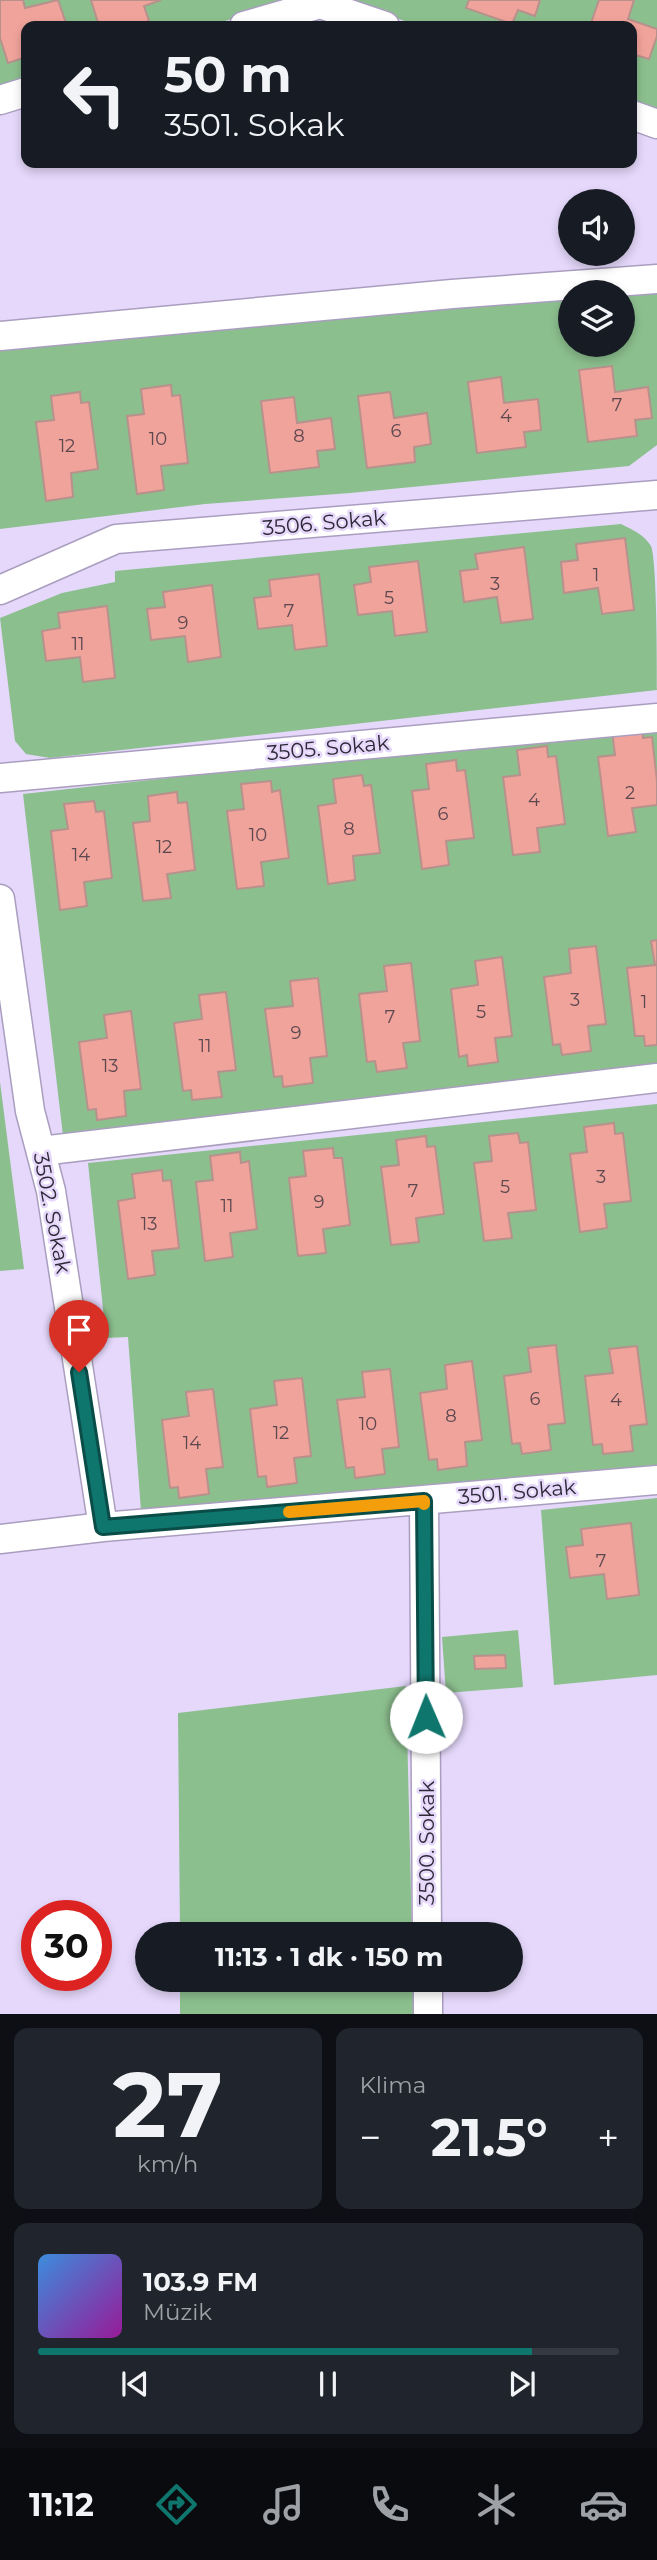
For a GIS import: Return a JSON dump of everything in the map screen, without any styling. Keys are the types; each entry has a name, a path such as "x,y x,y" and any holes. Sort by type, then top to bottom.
{"street":[{"path":"262,21 320,5 370,21"},
{"path":"0,100 21,94"},
{"path":"637,117 657,124"},
{"path":"0,336 452,294 657,279"},
{"name":"3506. Sokak","path":"0,590 116,540 657,495"},
{"name":"3505. Sokak","path":"0,778 657,718"},
{"name":"3502. Sokak","path":"0,899 30,1111 51,1191 103,1527"},
{"path":"41,1151 657,1078"},
{"name":"3501. Sokak","path":"0,1539 103,1527 657,1480"},
{"name":"3500. Sokak","path":"424,1501 427,1922"},
{"path":"428,1992 428,2014"}],"green space":[{"path":"0,0 295,0 225,21 21,21 21,83 0,89"},
{"path":"345,0 657,0 657,110 637,103 637,21 405,21"},
{"path":"657,289 657,445 629,466 205,504 0,529 0,349 558,298 558,357 635,357 635,291"},
{"path":"621,524 641,535 651,546 653,555 657,690 50,758 26,754 15,741 0,618 62,593 115,582 115,571"},
{"path":"657,724 657,1066 63,1136 23,794"},
{"path":"0,1082 24,1269 0,1271"},
{"path":"657,1104 657,1466 141,1511 128,1337 106,1338 88,1163"},
{"path":"657,1498 657,1675 554,1685 541,1510"},
{"path":"518,1630 523,1687 446,1693 442,1637"},
{"path":"406,1686 412,1922 180,1922 178,1713"},
{"path":"180,1992 414,1992 414,2014 180,2014"}],"building":[{"path":"0,0 23,0 25,8 58,0 65,21 21,21 21,59 8,63 0,38"},
{"path":"91,0 161,0 144,6 149,21 97,21"},
{"path":"469,0 540,0 535,16 518,10 513,21 503,21 466,8"},
{"path":"599,0 634,0 628,19 634,21 592,21"},
{"path":"637,22 657,29 649,59 637,55"},
{"path":"612,366 615,392 648,387 652,418 635,420 637,436 588,442 579,370"},
{"path":"501,377 504,403 538,399 541,430 524,432 526,447 477,453 468,382"},
{"path":"171,385 172,396 180,395 188,463 161,466 164,490 137,494 127,416 144,414 141,389"},
{"path":"80,392 81,403 89,402 98,469 71,473 73,497 46,501 36,422 54,420 51,396"},
{"path":"390,392 394,418 427,413 431,444 414,447 415,462 367,468 358,396"},
{"path":"294,397 297,423 331,418 335,449 317,451 319,467 270,473 261,401"},
{"path":"625,538 634,610 602,614 598,588 564,593 561,562 578,560 576,544"},
{"path":"524,547 533,619 501,623 497,597 464,602 460,571 478,569 475,554"},
{"path":"418,561 427,632 395,636 392,611 358,615 354,585 371,582 369,567"},
{"path":"319,574 327,646 295,650 292,625 258,629 254,598 271,596 269,580"},
{"path":"212,585 221,657 188,662 185,636 151,640 147,609 165,607 163,592"},
{"path":"107,606 115,678 83,682 80,657 46,661 42,631 60,628 58,613"},
{"path":"642,727 643,738 652,737 657,805 632,808 636,832 608,836 598,757 615,755 612,731"},
{"path":"547,746 548,757 556,756 565,824 537,828 540,852 513,855 503,777 520,775 517,750"},
{"path":"456,760 457,771 465,770 474,838 446,841 449,865 422,869 412,791 429,789 426,764"},
{"path":"362,775 364,786 371,785 380,853 353,856 355,880 328,884 318,806 336,803 333,779"},
{"path":"271,781 272,792 280,790 289,858 261,862 264,886 237,889 227,811 244,809 241,784"},
{"path":"177,792 178,803 187,802 195,870 167,874 171,898 143,901 133,823 150,821 148,796"},
{"path":"94,801 96,812 104,811 112,878 84,882 87,906 60,910 51,831 68,829 64,804"},
{"path":"657,940 657,1045 645,1046 644,1036 635,1036 627,968 655,965 651,941"},
{"path":"596,946 606,1024 588,1026 591,1051 562,1055 560,1044 553,1045 544,977 571,973 569,949"},
{"path":"502,957 512,1036 495,1038 498,1062 468,1066 467,1055 459,1057 451,989 478,985 475,961"},
{"path":"411,963 420,1041 403,1043 407,1068 377,1072 375,1061 367,1062 359,994 387,991 384,966"},
{"path":"318,978 327,1056 310,1058 313,1083 283,1087 282,1076 274,1077 265,1009 293,1006 290,981"},
{"path":"226,992 236,1070 218,1072 222,1097 192,1100 191,1090 183,1091 174,1023 202,1019 199,995"},
{"path":"131,1011 141,1089 124,1091 126,1116 97,1120 96,1109 88,1110 79,1042 107,1038 104,1015"},
{"path":"614,1123 615,1134 623,1133 631,1201 604,1204 607,1228 580,1232 570,1154 587,1152 584,1127"},
{"path":"518,1133 520,1143 528,1142 536,1210 508,1213 512,1238 484,1241 474,1163 492,1161 489,1136"},
{"path":"426,1136 427,1147 435,1146 444,1214 416,1218 419,1242 391,1245 381,1167 399,1165 396,1140"},
{"path":"333,1148 334,1158 342,1158 350,1225 323,1229 326,1253 298,1256 289,1178 306,1176 303,1151"},
{"path":"240,1152 241,1163 249,1161 257,1229 230,1233 233,1257 205,1261 196,1182 213,1180 210,1156"},
{"path":"162,1170 163,1181 171,1180 179,1248 152,1251 155,1275 128,1279 118,1201 135,1198 132,1174"},
{"path":"556,1345 565,1423 548,1425 551,1450 522,1454 520,1443 512,1444 504,1376 531,1372 528,1348"},
{"path":"637,1346 647,1424 630,1426 633,1451 603,1454 602,1444 593,1445 585,1376 613,1373 609,1349"},
{"path":"472,1361 482,1440 465,1442 467,1466 438,1470 437,1459 429,1460 420,1393 447,1389 445,1365"},
{"path":"390,1369 399,1447 382,1449 385,1474 355,1478 354,1467 346,1468 337,1400 365,1397 362,1372"},
{"path":"302,1378 311,1456 294,1458 297,1483 267,1487 266,1476 258,1477 250,1409 277,1405 274,1381"},
{"path":"213,1389 223,1467 206,1469 209,1494 179,1498 178,1487 170,1488 162,1420 189,1416 186,1392"},
{"path":"631,1523 639,1595 607,1599 604,1574 570,1578 566,1547 583,1545 581,1529"},
{"path":"505,1655 506,1668 475,1669 474,1656"}],"slow traffic":[{"path":"289,1512 424,1501 424,1504"}],"route":[{"path":"79,1372 103,1527 424,1501 426,1717"}]}
